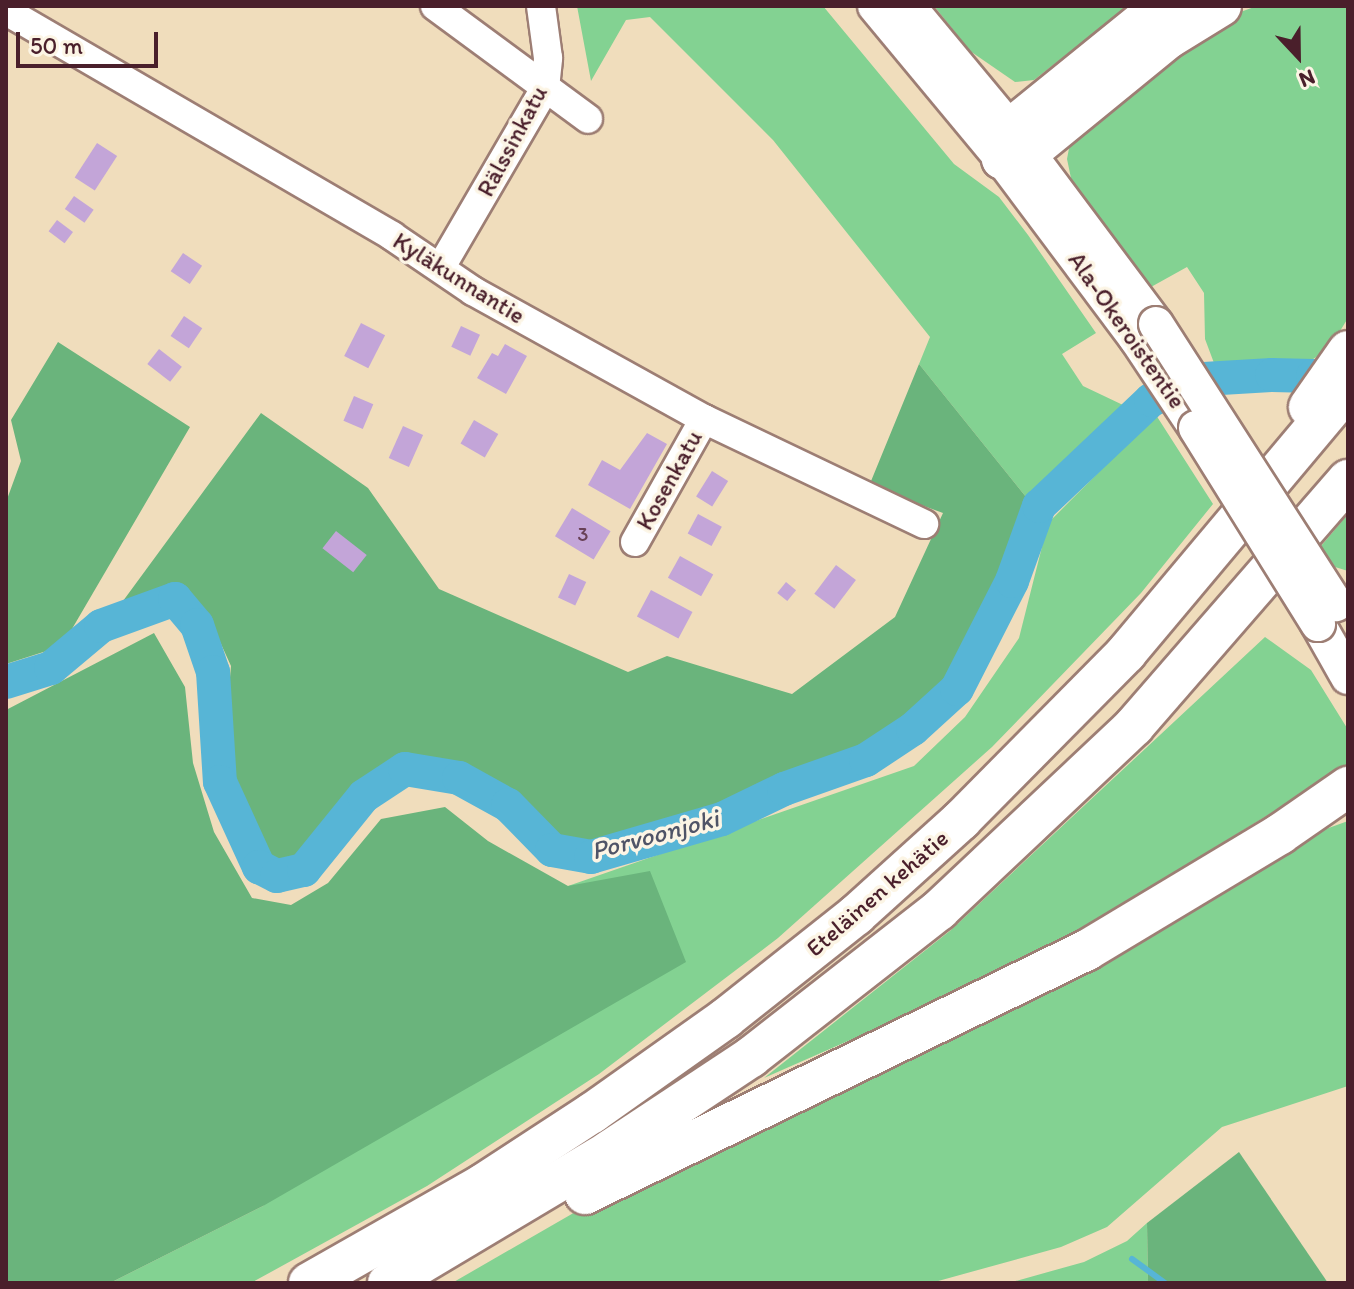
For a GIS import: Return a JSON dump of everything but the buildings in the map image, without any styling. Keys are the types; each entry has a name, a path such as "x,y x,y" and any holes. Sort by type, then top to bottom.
{"highway":[{"path":"1014,147 1162,6"},
{"path":"1014,147 1169,38 1221,6"},
{"path":"1293,445 1348,351"},
{"name":"Eteläinen kehätie","path":"309,1283 483,1184 665,1062 856,915 961,820 1126,653 1293,445 1348,388"},
{"name":"Eteläinen kehätie","path":"388,1283 609,1151 751,1057 939,910 1134,726 1254,594 1348,480"},
{"path":"410,1283 729,1120 1087,950 1280,834 1348,787"},
{"path":"1280,834 1348,810"}],"main road":[{"name":"Ala-Okeroistentie","path":"875,6 1014,147"},
{"name":"Ala-Okeroistentie","path":"908,6 1146,331 1334,618 1348,677"}],"street":[{"path":"435,6 588,119"},
{"name":"Rälssinkatu","path":"441,267 545,88 548,58 541,6"},
{"name":"Kyläkunnantie","path":"6,11 441,267 473,291 704,419 924,524"},
{"name":"Kosenkatu","path":"635,542 704,419"}],"green space":[{"path":"577,6 823,6 954,164 999,197 1028,235 1096,333 1062,354 1083,386 1123,405 1030,502 919,364 930,337 773,140 650,17 626,20 591,81"},
{"path":"934,6 1129,6 1034,80 1015,82 970,51"},
{"path":"1257,6 1348,7 1348,318 1329,349 1310,361 1214,363 1205,339 1204,293 1187,267 1151,287 1072,183 1067,159 1070,143 1210,23"},
{"path":"58,342 190,427 62,646 6,664 6,502 21,461 11,420"},
{"path":"919,364 1030,502 999,580 941,690 858,749 780,779 719,810 591,844 556,835 515,797 465,770 408,758 354,789 296,862 281,861 271,855 232,773 225,734 231,666 206,611 187,588 168,590 112,616 261,413 368,488 439,589 628,672 667,656 792,694 895,617 943,513 869,486"},
{"path":"1156,415 1213,504 1141,593 992,747 778,938 599,1074 427,1186 251,1283 110,1283 263,1206 568,886 914,766 965,717 1019,638 1048,523"},
{"path":"1348,514 1348,571 1335,567 1321,546"},
{"path":"154,633 185,687 193,763 214,832 252,898 291,905 328,883 381,819 445,807 488,841 568,886 650,871 686,962 263,1206 110,1283 6,1283 6,710"},
{"path":"1265,637 1311,670 1347,728 1348,766 1077,932 932,1004 764,1078 951,930"},
{"path":"1348,821 1348,1086 1222,1127 1107,1227 1061,1247 931,1283 452,1283 577,1211 1149,936 1323,830"},
{"path":"1239,1152 1328,1283 1148,1283 1147,1223"},
{"path":"1147,1223 1148,1283 1012,1282 1084,1262 1127,1241"}],"waterway":[{"name":"Porvoonjoki","path":"6,682 51,668 101,626 175,599 197,625 213,672 220,782 259,867 277,876 304,870 364,796 405,769 459,778 508,805 552,850 591,857 722,819 784,789 866,760 913,729 957,689 1012,581 1039,506 1151,400 1204,379 1272,375 1313,376 1347,394"},
{"path":"1132,1259 1165,1283"}]}
